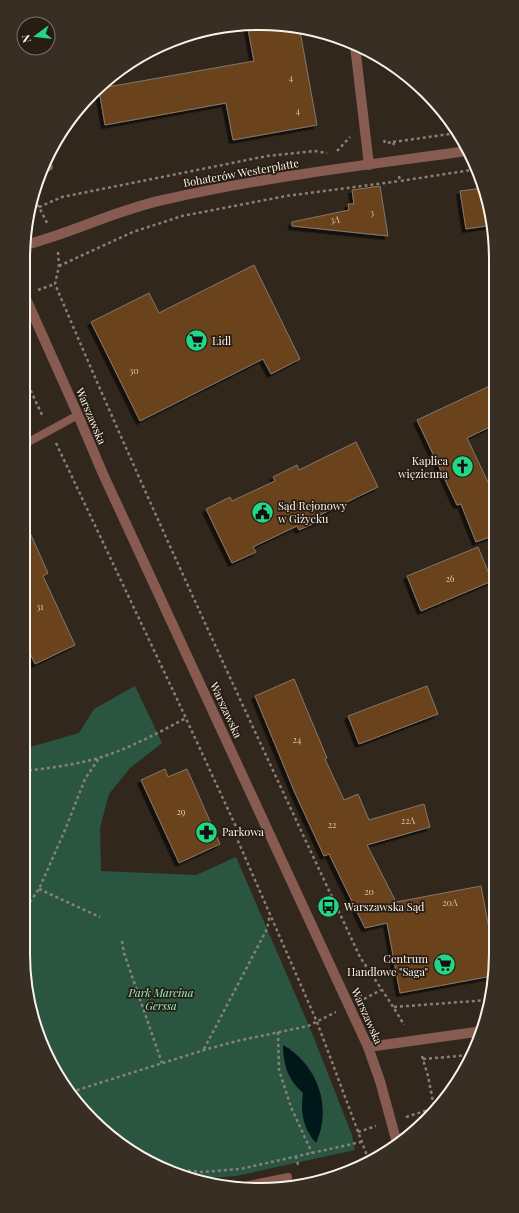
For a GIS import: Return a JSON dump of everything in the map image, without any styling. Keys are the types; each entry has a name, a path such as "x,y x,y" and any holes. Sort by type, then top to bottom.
{"street":[{"path":"356,51 369,165"},
{"name":"Bohaterów Westerplatte","path":"30,244 52,238 116,214 162,200 232,186 462,152"},
{"name":"Warszawska","path":"30,308 103,474 368,1047 380,1081 396,1138"},
{"path":"368,1047 475,1032"}],"lane":[{"path":"30,441 78,415"},
{"path":"259,1183 288,1177"}],"path":[{"path":"39,207 62,197 267,156 315,151 327,153 338,151 351,136 365,131"},
{"path":"393,142 451,134"},
{"path":"59,266 133,232 182,216 286,196 400,181"},
{"path":"37,204 59,255 59,266 55,284 132,460 360,957 394,1007 423,1059 428,1076 433,1104"},
{"path":"30,389 238,831 238,841 317,1022 367,1156"},
{"path":"30,770 79,763 99,758 144,740 186,718"},
{"path":"30,902 39,889 65,830 85,779 99,758"},
{"path":"39,889 100,917"},
{"path":"204,1050 267,930 270,913"},
{"path":"122,941 124,953 162,1063"},
{"path":"76,1091 204,1050 308,1026 381,990"},
{"path":"394,1007 484,1000"},
{"path":"278,1032 277,1053 280,1076 291,1108 312,1153"},
{"path":"423,1059 465,1055"},
{"path":"391,1121 425,1112"},
{"path":"184,1170 202,1172 240,1169 362,1142"}],"green space":[{"name":"Park Marcina Gerssa","path":"135,686 162,743 130,768 109,794 100,828 101,871 196,875 236,857 312,1033 352,1135 355,1150 236,1176 211,1178 200,1175 172,1166 145,1152 120,1136 87,1105 77,1093 61,1068 47,1041 42,1027 34,998 30,969 30,747 79,733 94,709"}],"water":[{"path":"283,1045 295,1053 305,1063 319,1088 323,1115 321,1129 316,1143 305,1126 302,1113 303,1093 287,1072"}],"building":[{"path":"248,30 275,30 300,34 317,125 233,140 226,103 105,125 100,94 108,87 254,61"},
{"path":"380,186 388,236 292,226 292,222 349,210 348,204 354,204 352,190"},
{"path":"478,189 486,226 466,229 460,191"},
{"name":"Lidl","path":"254,265 300,359 271,374 263,359 140,421 91,322 149,293 159,313"},
{"path":"489,386 489,427 467,438 489,484 489,537 476,542 461,504 457,505 417,420"},
{"name":"Sąd Rejonowy w Giżycku","path":"356,442 378,487 320,515 322,520 299,530 297,526 253,547 256,552 232,563 206,509 230,497 232,501 275,481 273,477 297,465 299,470"},
{"path":"30,533 48,573 43,576 75,645 35,664 30,653"},
{"path":"478,547 489,574 489,582 421,611 407,576"},
{"path":"294,679 327,758 325,759 344,800 358,794 369,820 424,804 430,827 367,845 396,902 481,886 489,929 488,977 400,993 387,923 365,928 329,854 324,856 295,793 255,696"},
{"path":"427,686 438,714 359,744 348,716"},
{"path":"165,769 168,777 187,769 220,844 179,863 141,780"}],"place":[{"name":"Lidl","path":"196,341"},
{"name":"Kaplica więzienna","path":"463,467"},
{"name":"Sąd Rejonowy w Giżycku","path":"263,512"},
{"name":"Parkowa","path":"206,832"},
{"name":"Warszawska Sąd","path":"328,907"},
{"name":"Centrum Handlowe \"Saga\"","path":"444,965"}]}
